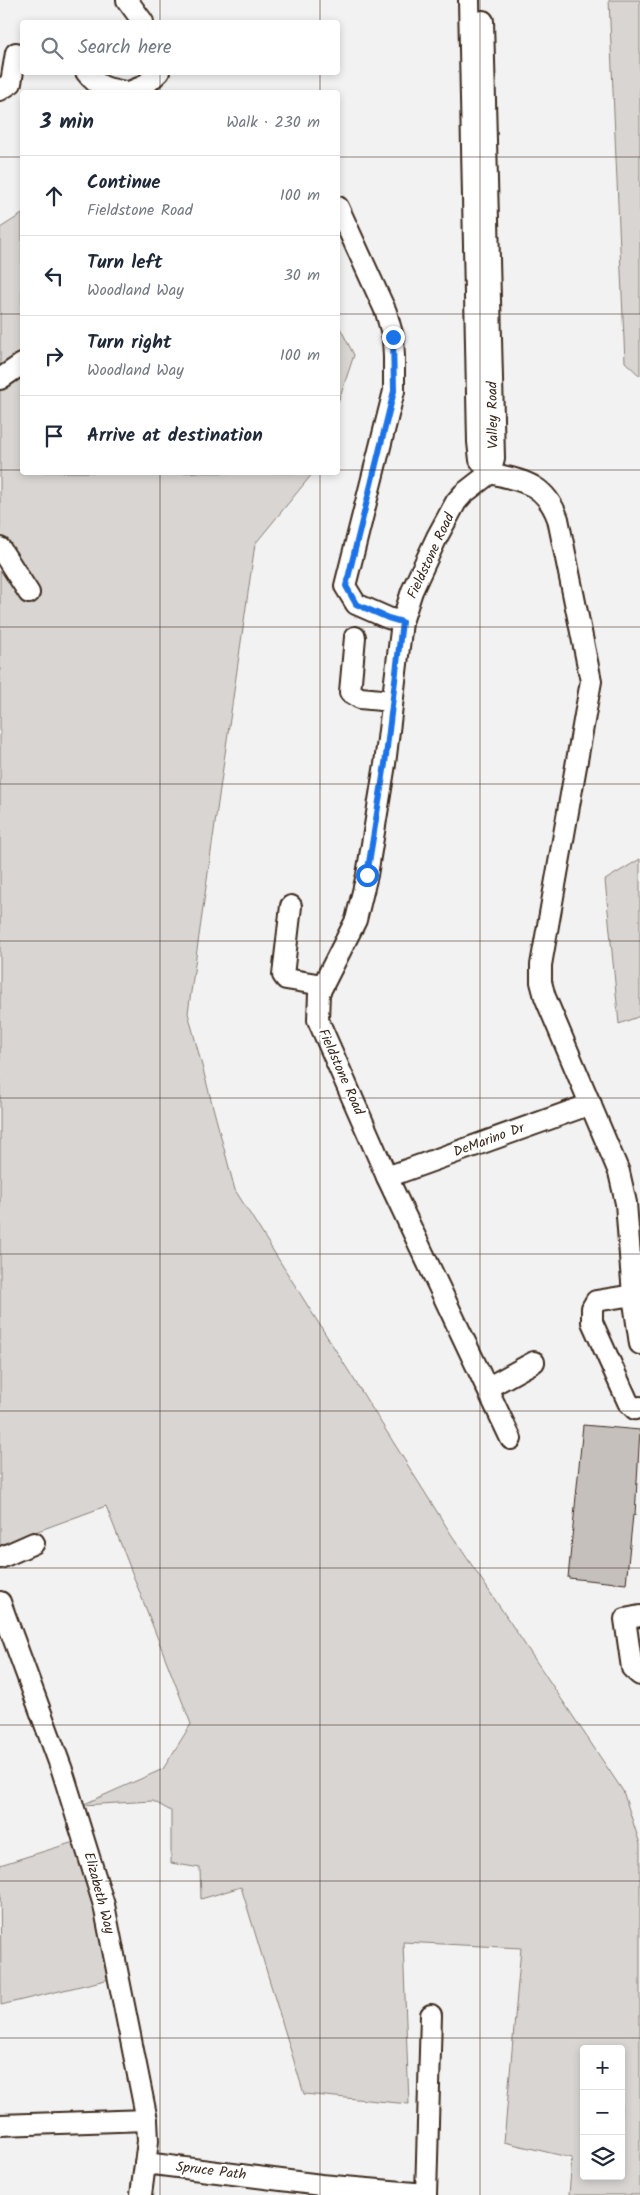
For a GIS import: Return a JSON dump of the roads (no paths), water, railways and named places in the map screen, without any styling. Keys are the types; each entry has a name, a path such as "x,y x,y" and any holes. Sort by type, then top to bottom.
{"street":[{"path":"127,0 142,20"},
{"name":"Valley Road","path":"469,0 478,442 480,460 490,473"},
{"name":"Valley Road","path":"483,0 494,458 490,473"},
{"path":"0,90 11,83 13,53"},
{"path":"88,75 94,82 114,90"},
{"path":"133,90 144,86 156,75"},
{"path":"340,212 386,312 393,337 394,358 394,391 346,586 356,604 402,622"},
{"path":"0,379 20,365"},
{"path":"490,473 521,480 537,488 545,495 554,508 560,528 591,681 549,916 541,973 545,997 619,1172 626,1203 633,1296 640,1344"},
{"name":"Fieldstone Road","path":"490,473 463,494 456,502 412,592 402,622 367,875 356,920 319,993 318,1020 387,1177 511,1439"},
{"path":"0,548 29,593"},
{"path":"355,637 350,692 360,698 392,701"},
{"path":"291,906 283,975 286,979 323,985"},
{"name":"DeMarino Dr","path":"387,1177 591,1104"},
{"path":"633,1296 596,1301 592,1308 592,1322 628,1402 635,1409 640,1407"},
{"path":"486,1388 534,1362"},
{"path":"0,1558 34,1543"},
{"name":"Elizabeth Way","path":"0,1602 65,1779 104,1905 147,2120 148,2141 141,2195"},
{"path":"640,1616 625,1619 632,1668 640,1675"},
{"path":"426,2195 431,2015"},
{"path":"0,2125 147,2120"},
{"name":"Spruce Path","path":"145,2162 321,2190 426,2195"}]}
